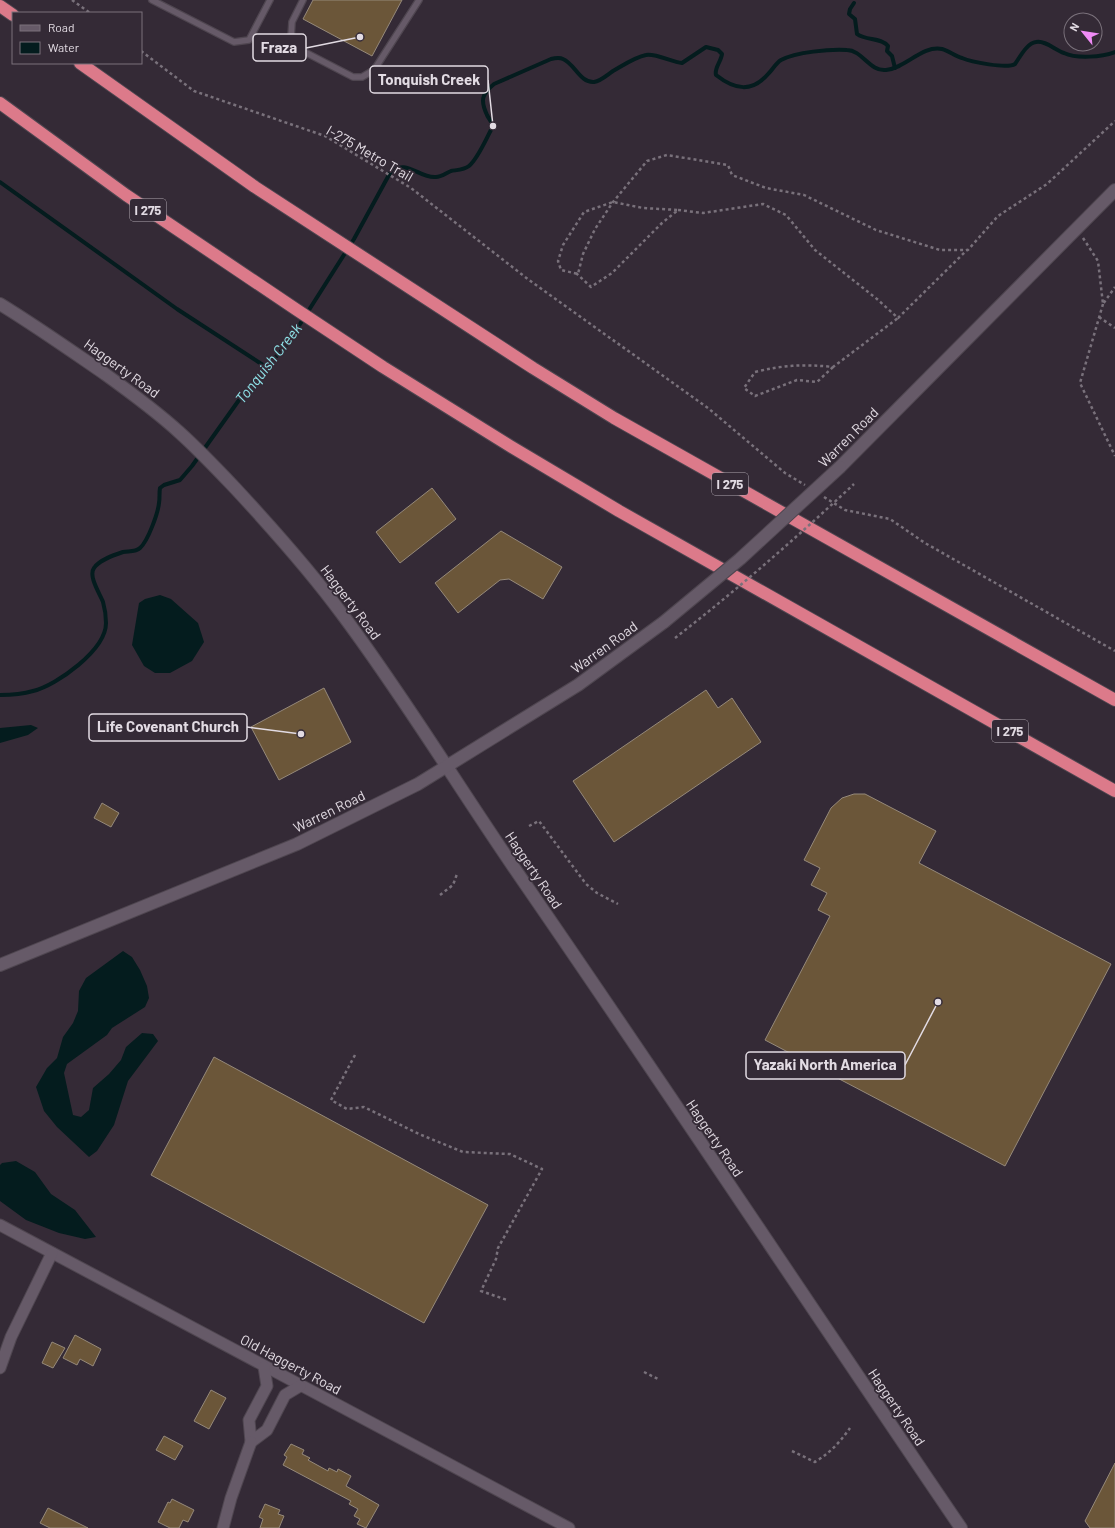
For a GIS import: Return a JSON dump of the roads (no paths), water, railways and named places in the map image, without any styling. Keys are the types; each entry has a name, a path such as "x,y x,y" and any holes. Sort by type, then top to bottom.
{"highway":[{"path":"0,6 12,14"},
{"name":"I 275","path":"81,64 255,188 526,364 614,418 1115,700"},
{"name":"I 275","path":"0,103 126,195 299,312 382,367 510,446 619,511 1115,791"}],"main road":[{"name":"Warren Road","path":"0,965 297,844 418,784 448,767 578,685 664,622 740,559 840,467 1115,190"},
{"name":"Haggerty Road","path":"0,304 34,324 144,402 195,446 261,515 320,585 370,653 448,767 505,855 961,1528"}],"street":[{"name":"Old Haggerty Road","path":"0,1225 264,1367 569,1528"},
{"path":"0,1368 10,1337 52,1253"},
{"path":"223,1528 234,1486 251,1442 249,1420 267,1386 264,1367"},
{"path":"251,1442 267,1430 285,1395 300,1386"}],"lane":[{"path":"152,0 234,42 249,40 270,0"},
{"path":"303,0 292,22 291,37 297,48 353,77 362,77 374,70 419,0"}],"water":[{"path":"160,595 171,599 198,623 204,642 192,661 170,673 155,673 144,666 132,645 139,603 145,599"},
{"path":"31,725 38,728 28,735 0,743 0,728"},
{"path":"123,951 132,957 140,970 147,986 149,998 145,1007 112,1028 107,1035 67,1064 64,1073 73,1115 81,1117 89,1110 93,1088 109,1074 121,1060 126,1047 142,1033 153,1034 158,1041 128,1081 114,1125 97,1151 89,1157 57,1127 44,1111 36,1087 47,1068 57,1058 63,1037 73,1023 78,1011 79,991 86,978"},
{"path":"16,1161 35,1172 51,1194 75,1210 96,1237 85,1239 59,1233 26,1220 0,1201 0,1165 2,1163"}],"waterway":[{"path":"854,3 849,14 855,19 857,34 865,38 885,43 888,46 887,51 892,56 895,68"},
{"name":"Tonquish Creek","path":"0,695 29,692 55,682 78,665 98,644 104,633 106,620 103,602 92,576 96,565 107,558 140,548 152,527 157,513 160,488 164,485 180,480 192,466 244,393 288,343 354,239 390,173 402,167 430,177 438,177 451,171 465,168 472,163 493,126 483,105 483,98 494,84 551,59 557,58 562,58 567,61 585,80 594,82 642,56 654,55 682,63 706,47 718,50 722,54 716,70 716,75 730,84 743,87 756,84 763,79 781,60 787,57 823,51 852,51 880,70 893,68 921,53 935,49 942,49 959,57 973,61 1005,66 1015,64 1021,54 1030,45 1036,42 1043,42 1061,52 1082,57 1097,56 1115,52"},
{"path":"0,182 177,309 266,367"}],"place":[{"name":"Fraza","path":"360,37"},
{"name":"Tonquish Creek","path":"493,126"},
{"name":"Life Covenant Church","path":"301,734"},
{"name":"Yazaki North America","path":"938,1002"}]}
